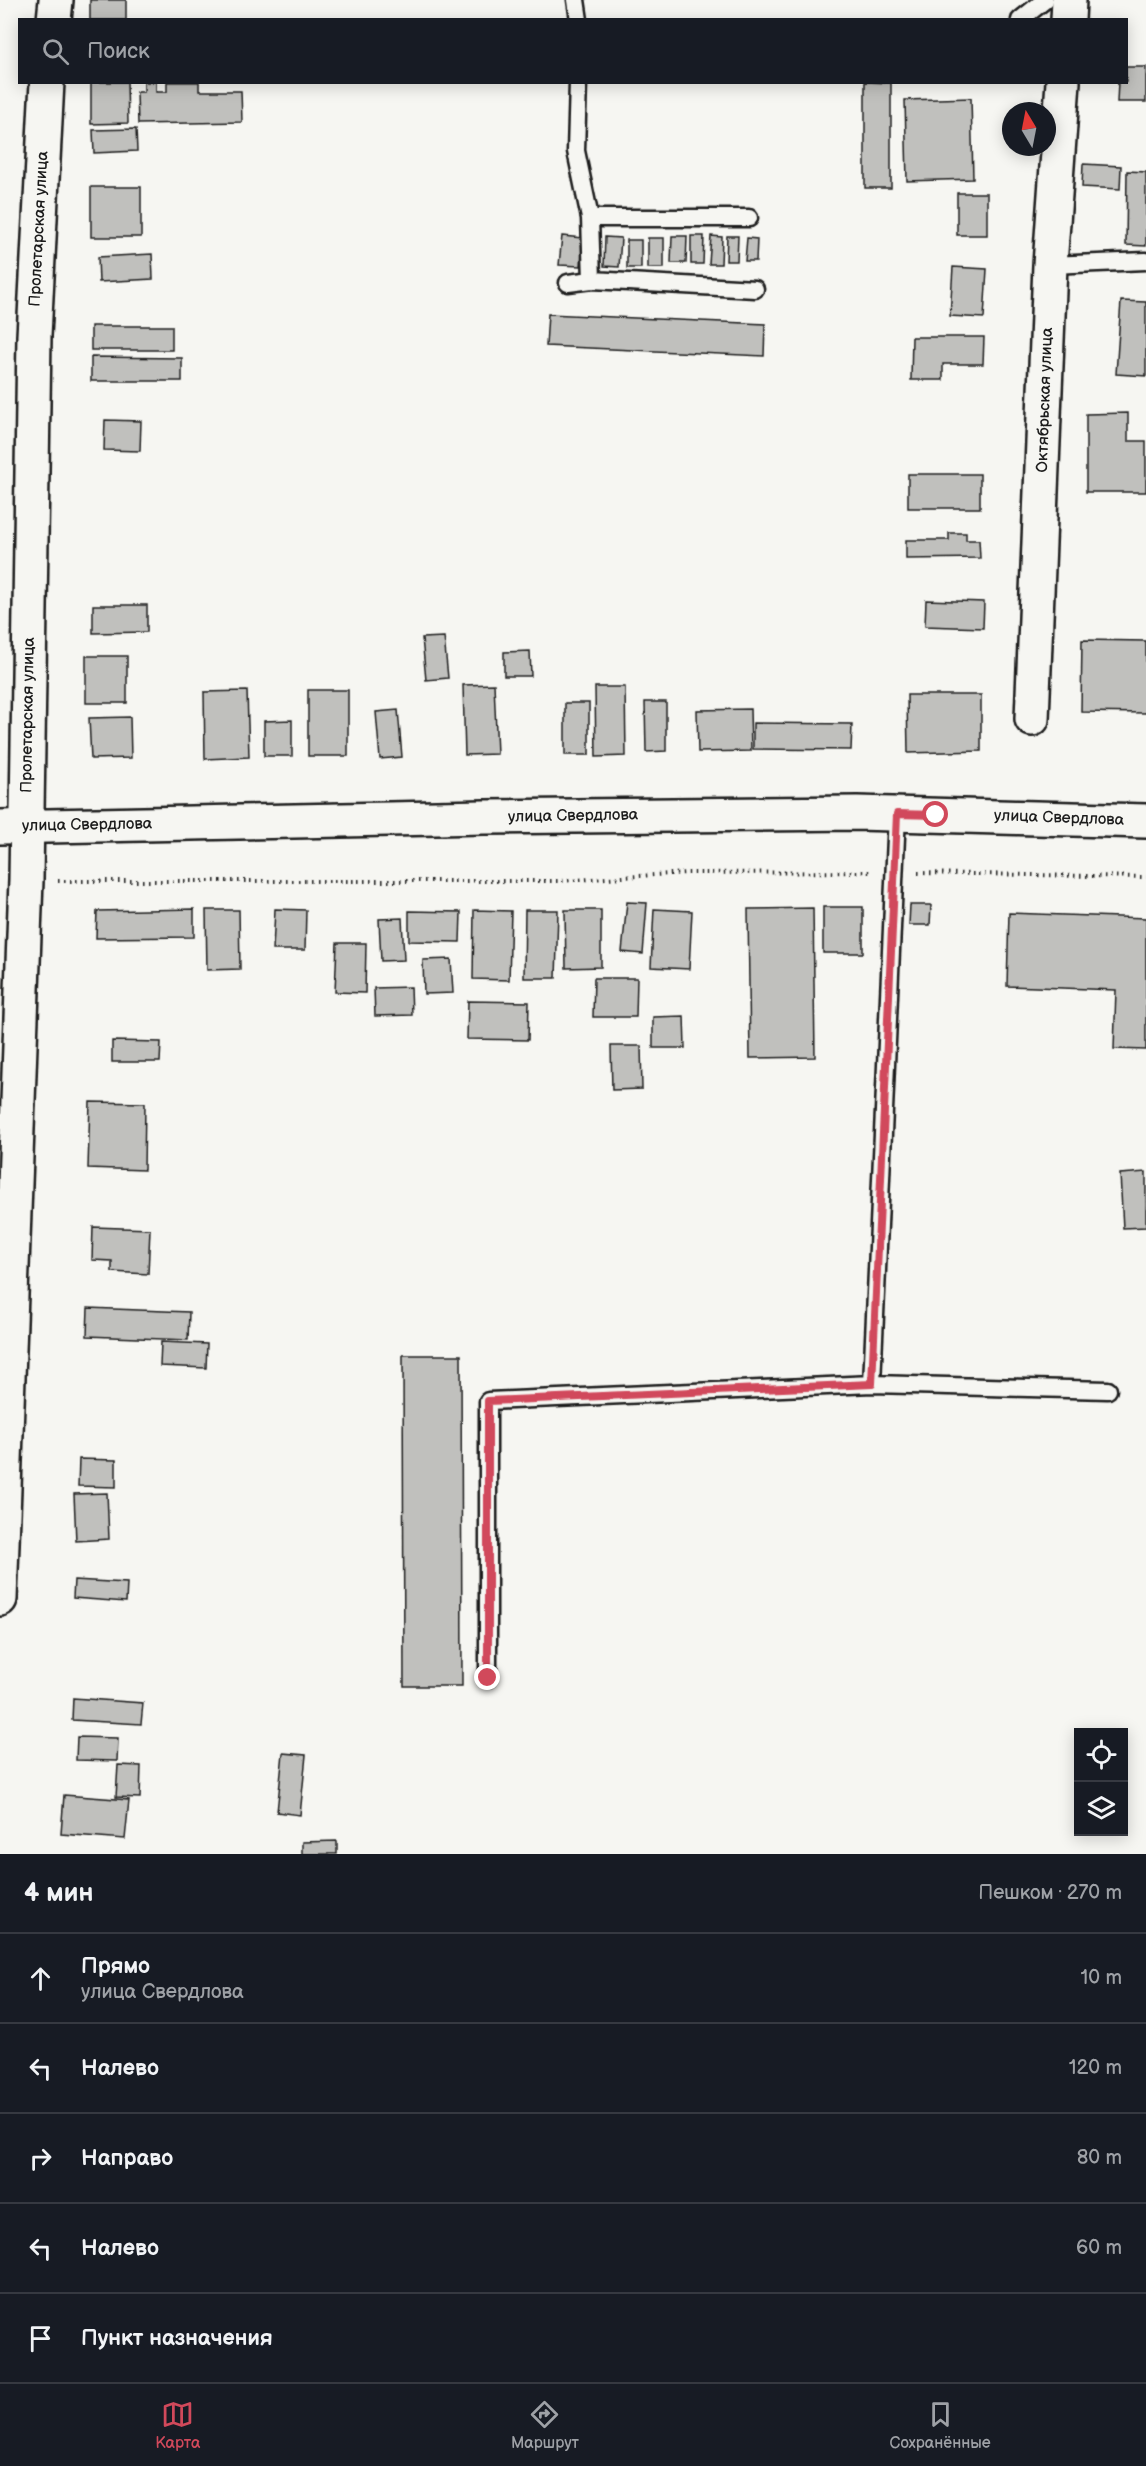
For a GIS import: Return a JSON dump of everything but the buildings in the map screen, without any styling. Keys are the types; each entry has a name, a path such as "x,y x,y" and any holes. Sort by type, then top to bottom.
{"street":[{"path":"54,18 56,0"},
{"path":"1068,18 1069,0"},
{"name":"Пролетарская улица","path":"0,1599 26,880 13,827 47,84"},
{"name":"Октябрьская улица","path":"1032,718 1050,265 1063,84"},
{"name":"улица Свердлова","path":"13,827 472,818 897,814 1146,821"}],"lane":[{"path":"576,0 579,18"},
{"path":"1022,18 1045,0"},
{"path":"578,84 576,151 590,218 592,280"},
{"path":"590,218 749,218"},
{"path":"1050,265 1146,261"},
{"path":"568,283 592,280 754,289"},
{"path":"872,1384 897,814"},
{"path":"488,1678 488,1401 872,1384 1108,1390"}],"path":[{"path":"26,880 559,881 687,873 894,872 1146,877"}],"route":[{"path":"488,1678 488,1401 872,1384 897,814 936,815"}]}
